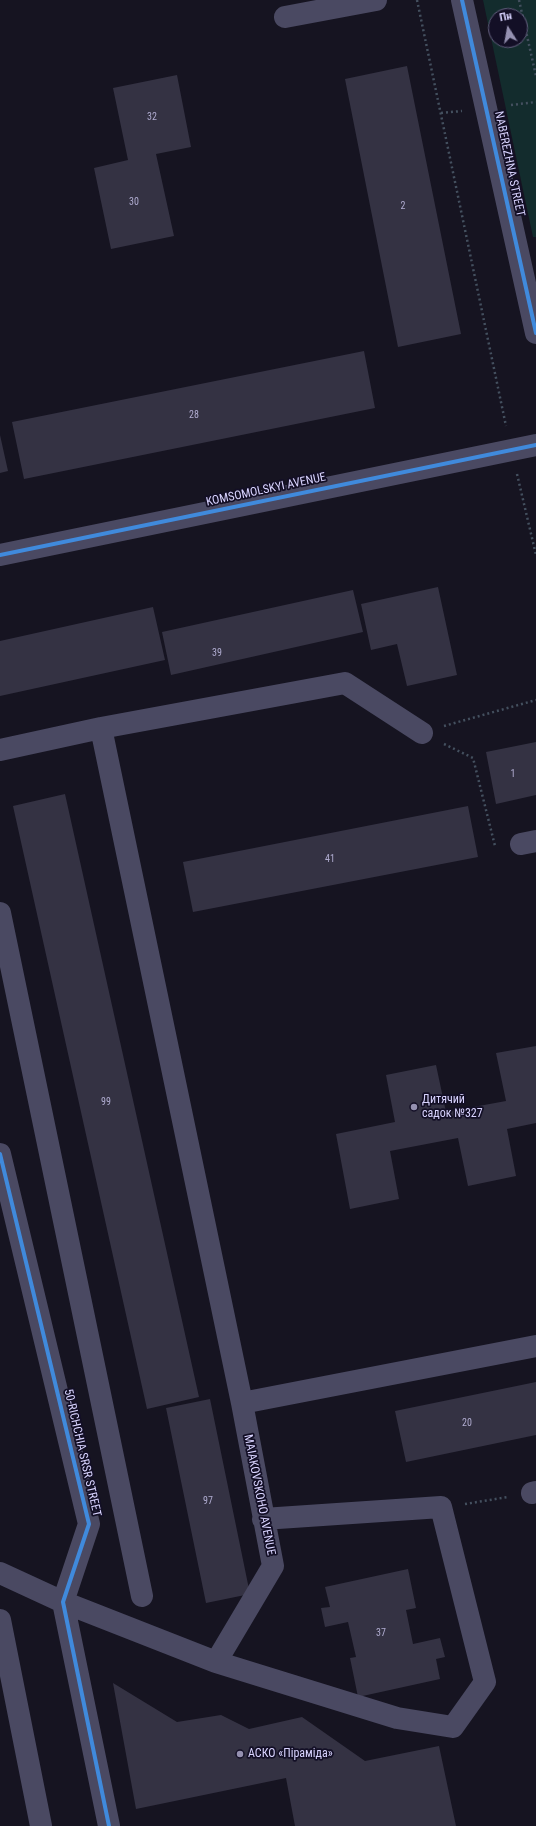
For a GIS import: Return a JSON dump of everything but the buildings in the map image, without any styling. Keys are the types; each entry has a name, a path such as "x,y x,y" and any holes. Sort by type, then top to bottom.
{"street":[{"path":"285,17 376,0"},
{"name":"NABEREZHNA STREET","path":"462,0 536,333"},
{"name":"KOMSOMOLSKYI AVENUE","path":"0,555 536,445"},
{"path":"0,750 100,728 345,683 422,732"},
{"name":"MAIAKOVSKOHO AVENUE","path":"100,728 242,1403 263,1519 274,1566 216,1662"},
{"path":"0,913 142,1596"},
{"name":"50-RICHCHIA SRSR STREET","path":"0,1154 89,1524 63,1602"},
{"path":"242,1403 536,1346"},
{"path":"0,1573 63,1602 216,1662 397,1718 453,1727 485,1682 441,1507 263,1519"},
{"path":"63,1602 109,1826"},
{"path":"0,1620 41,1826"}],"path":[{"path":"417,0 511,450 536,555"},
{"path":"519,0 534,60 536,76"},
{"path":"422,732 536,700"},
{"path":"422,732 473,758 495,846 528,842"},
{"path":"441,1507 534,1493"}],"green space":[{"path":"483,0 536,0 536,237 533,237 493,48 528,48 528,8 488,8 488,24"}],"cycle path":[{"path":"462,0 536,333"},
{"path":"0,555 536,445"},
{"path":"0,1154 89,1524 63,1602 109,1826"}],"place":[{"name":"Дитячий садок №327","path":"414,1107"},
{"name":"АСКО «Піраміда»","path":"240,1754"}]}
